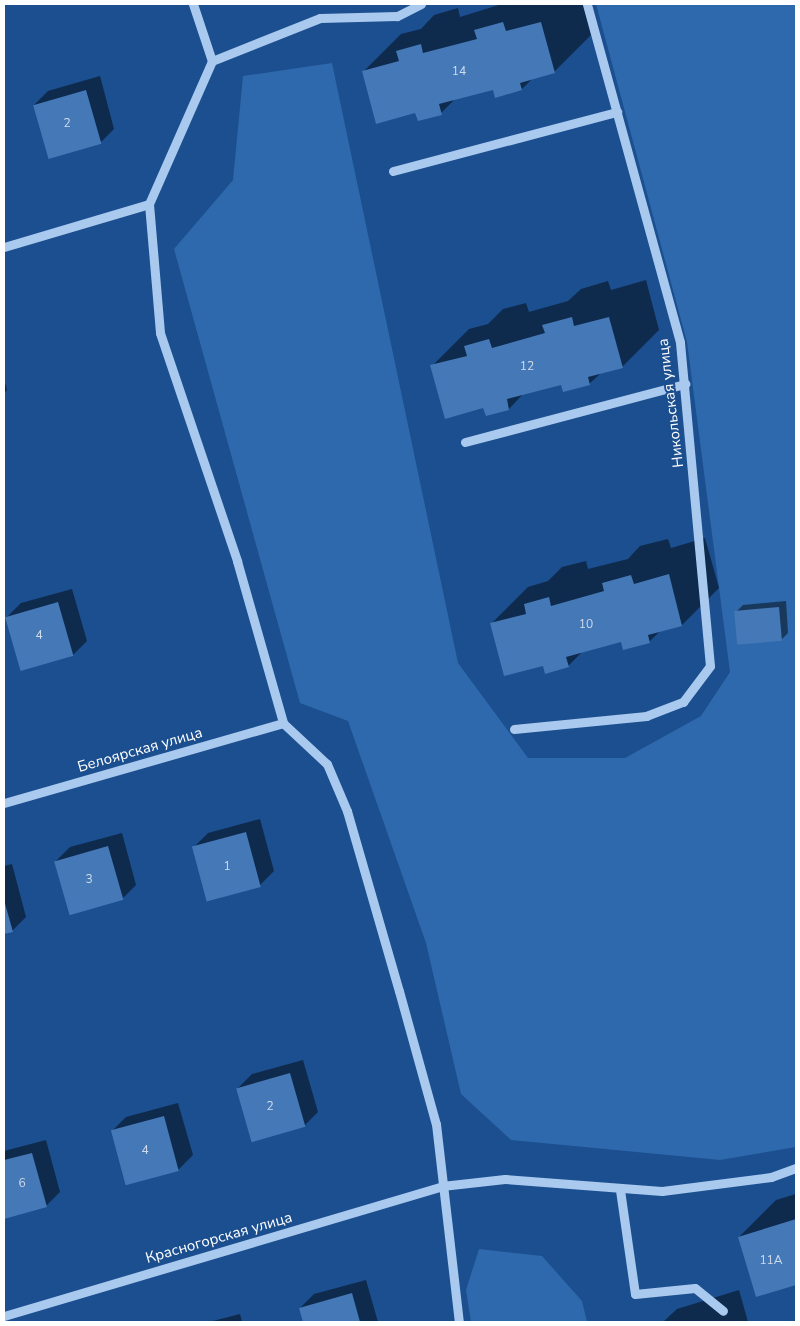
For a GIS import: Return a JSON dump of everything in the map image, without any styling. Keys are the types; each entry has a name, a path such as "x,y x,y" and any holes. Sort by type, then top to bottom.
{"street":[{"path":"193,4 212,61 149,204 160,333 237,561 283,723 327,764 347,811 436,1124 459,1322"},
{"path":"212,61 320,18 397,16 422,4"},
{"name":"Никольская улица","path":"514,729 646,716 683,702 710,666 680,342 588,4"},
{"path":"393,171 617,112"},
{"path":"4,247 149,204"},
{"path":"465,442 685,384"},
{"name":"Белоярская улица","path":"4,803 283,723"},
{"name":"Красногорская улица","path":"4,1316 442,1186 505,1179 620,1190 662,1191 771,1177 796,1168"},
{"path":"620,1190 635,1294 695,1288 723,1311"}],"shaded area":[{"path":"596,4 796,4 796,1147 720,1160 511,1140 461,1094 426,943 348,721 300,703 174,249 233,180 243,76 332,63 458,663 528,758 625,758 701,716 730,672 687,342"},
{"path":"479,1249 542,1256 582,1301 587,1322 471,1322 466,1290"}],"building":[{"path":"503,22 506,31 541,22 555,73 520,83 522,90 495,98 493,90 439,104 442,115 418,121 415,113 376,124 362,71 399,61 396,51 421,44 423,53 477,39 474,30"},
{"path":"86,90 101,144 49,159 33,105"},
{"path":"572,317 574,326 609,317 623,368 588,377 590,385 563,392 561,385 507,399 509,410 486,416 483,408 445,419 430,365 467,356 464,346 489,339 492,348 545,333 542,325"},
{"path":"669,574 682,626 648,635 650,643 623,650 621,642 566,657 569,667 545,674 543,666 504,676 490,623 526,614 524,604 549,597 551,606 604,591 602,583 631,575 634,584"},
{"path":"58,602 73,656 21,671 5,617"},
{"path":"779,607 782,641 737,645 734,611"},
{"path":"246,832 261,887 207,902 192,846"},
{"path":"108,846 123,900 70,915 54,861"},
{"path":"4,900 13,932 4,934"},
{"path":"290,1073 305,1127 252,1142 236,1088"},
{"path":"164,1116 179,1171 126,1185 111,1130"},
{"path":"32,1153 47,1207 4,1219 4,1160"},
{"path":"796,1219 796,1285 756,1297 738,1237"},
{"path":"352,1293 360,1322 303,1322 299,1308"}]}
